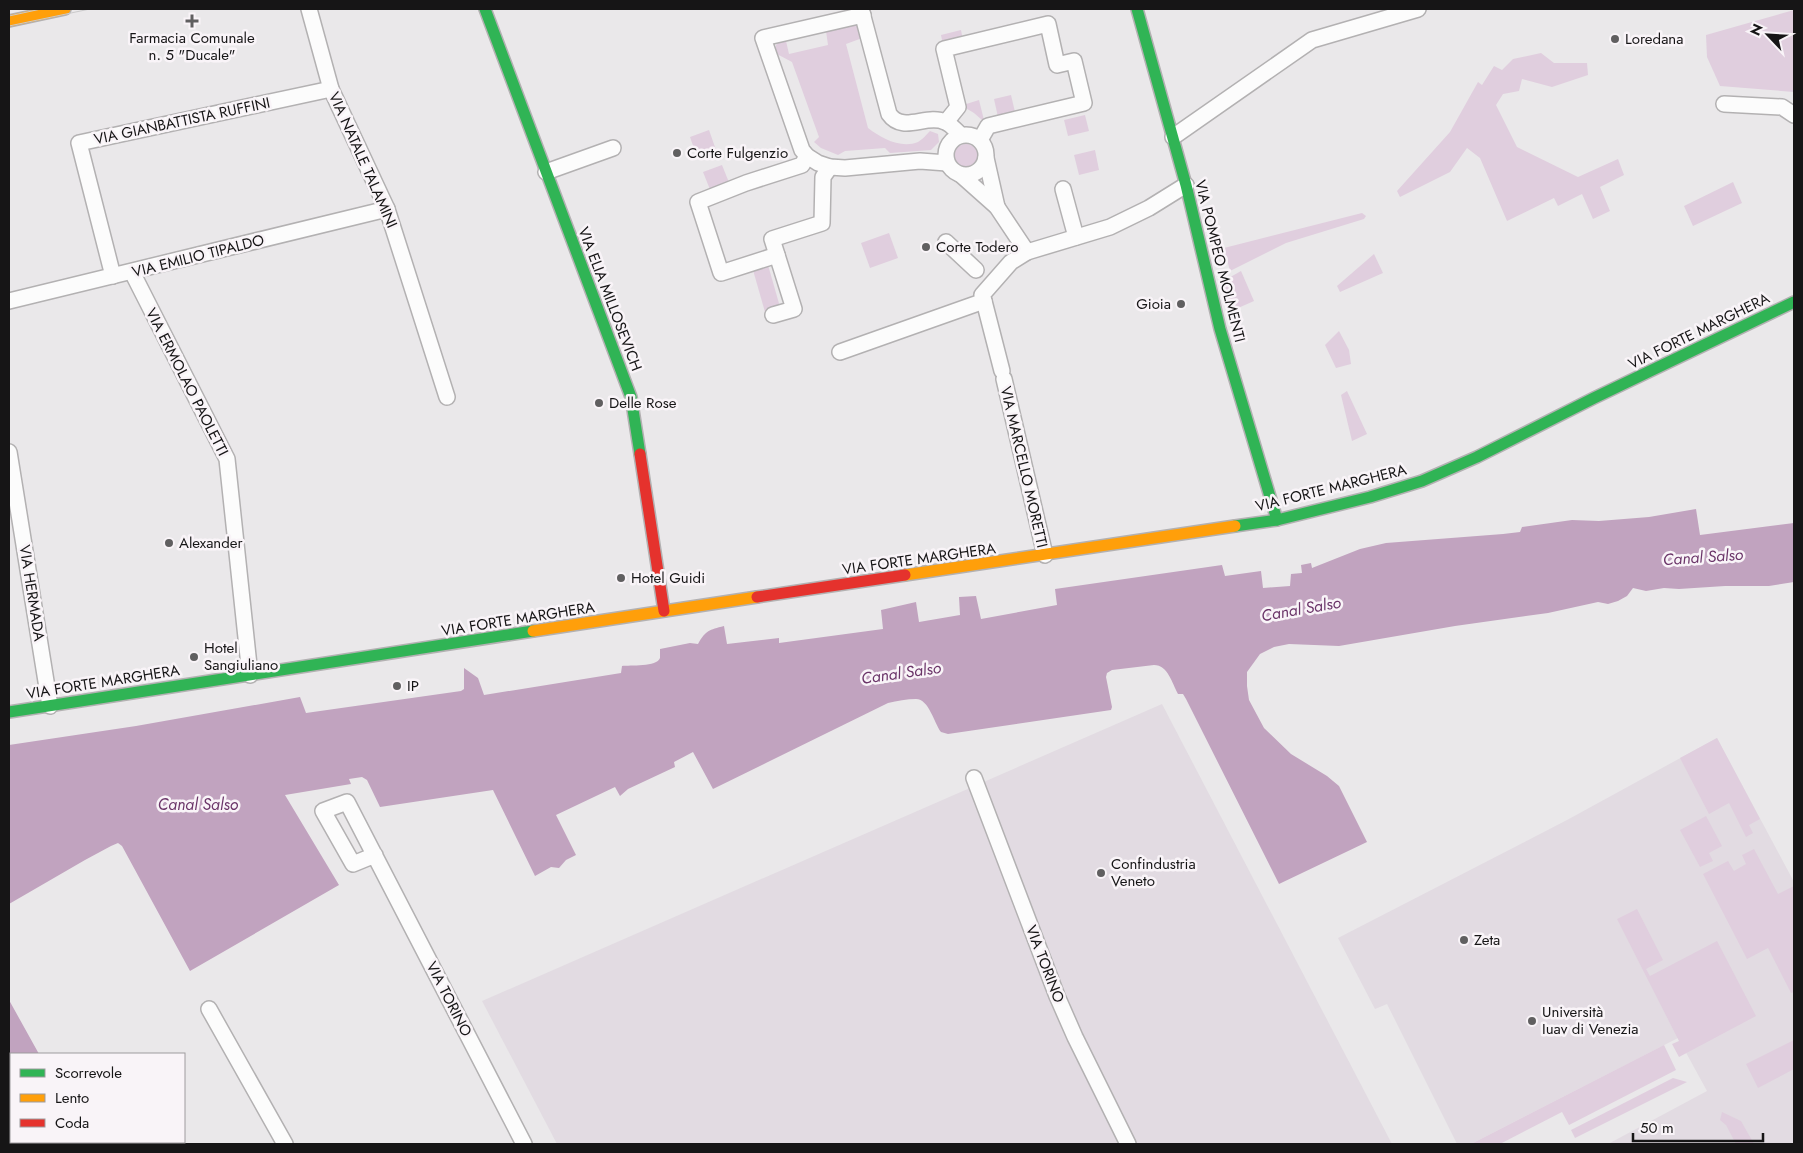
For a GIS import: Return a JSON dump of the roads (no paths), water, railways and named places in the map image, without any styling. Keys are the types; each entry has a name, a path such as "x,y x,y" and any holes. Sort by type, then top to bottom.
{"street":[{"path":"9,21 65,9"},
{"name":"VIA NATALE TALAMINI","path":"309,9 331,89 387,209 447,397"},
{"name":"VIA ELIA MILLOSEVICH","path":"484,9 631,396 664,611"},
{"name":"VIA POMPEO MOLMENTI","path":"1137,9 1186,185 1220,329 1277,520"},
{"path":"1172,137 1312,40 1418,9"},
{"path":"947,162 920,161 845,168 830,167 818,163 807,156 802,150 763,38 862,12 888,114 898,123 937,120 946,122 961,135"},
{"path":"946,122 958,107 944,48 992,37 1046,19 1057,64 1074,61 1085,107 1052,115 988,126 980,140"},
{"name":"VIA GIANBATTISTA RUFFINI","path":"113,276 79,143 331,89"},
{"path":"1724,104 1782,107 1794,113"},
{"path":"997,207 984,145 980,140 968,134 954,138 946,149 945,156 950,168 961,175 997,207 1027,252"},
{"path":"546,172 613,148"},
{"path":"777,255 727,269 698,202 746,183 802,165 807,156"},
{"path":"961,175 974,174 980,170 986,158"},
{"path":"773,315 794,310 772,239 822,223 823,177 830,167"},
{"path":"840,352 984,301 982,295 1011,262 1027,252 1110,227 1149,208 1186,185"},
{"path":"1063,189 1076,237"},
{"name":"VIA EMILIO TIPALDO","path":"9,301 387,209"},
{"path":"946,242 976,270"},
{"name":"VIA ERMOLAO PAOLETTI","path":"132,272 227,459 250,675"},
{"name":"VIA MARCELLO MORETTI","path":"984,301 1045,555"},
{"name":"VIA FORTE MARGHERA","path":"9,712 664,611 1277,520 1370,498 1477,458 1603,394 1794,302"},
{"name":"VIA HERMADA","path":"9,452 50,706"},
{"name":"VIA TORINO","path":"974,778 1057,996 1075,1037 1128,1144"},
{"name":"VIA TORINO","path":"374,855 524,1144"},
{"path":"209,1009 285,1144"}],"water":[{"name":"Canal Salso","path":"1696,509 1700,535 1794,523 1794,582 1769,586 1664,588 1646,591 1633,588 1627,596 1608,604 1598,602 1548,613 1455,626 1339,646 1289,644 1274,647 1260,654 1247,672 1247,686 1249,700 1264,728 1291,754 1327,776 1339,786 1367,842 1279,884 1186,699 1183,694 1178,694 1166,671 1154,665 1112,670 1107,673 1111,710 948,734 941,732 928,707 921,700 909,699 888,703 713,789 693,752 674,762 675,767 628,789 620,796 615,787 556,815 576,855 566,860 559,868 551,867 535,876 493,790 380,807 367,780 362,777 349,779 351,784 285,795 339,885 190,971 122,846 118,843 9,904 9,745 136,726 300,697 306,713 461,691 464,689 464,668 478,678 484,695 621,673 622,666 654,663 660,658 660,649 690,643 698,644 708,631 724,626 727,644 779,638 779,643 883,629 881,610 916,602 919,622 960,615 959,597 976,596 981,619 1057,605 1055,589 1222,565 1225,576 1261,571 1263,588 1290,586 1291,574 1302,573 1301,565 1311,563 1312,568 1360,549 1386,543 1503,534 1520,532 1522,527 1572,520 1599,521 1649,517"},
{"path":"9,1000 38,1053 10,1053 10,1128"},
{"path":"18,1143 88,1144 19,1144"}],"tram line":[{"path":"9,16 41,9"},
{"path":"9,26 90,9"}],"place":[{"name":"Farmacia Comunale n. 5 \"Ducale\"","path":"192,21"},
{"name":"Loredana","path":"1615,39"},
{"name":"Corte Fulgenzio","path":"677,153"},
{"name":"Corte Todero","path":"926,247"},
{"name":"Gioia","path":"1181,304"},
{"name":"Delle Rose","path":"599,403"},
{"name":"Alexander","path":"169,543"},
{"name":"Hotel Guidi","path":"621,578"},
{"name":"Hotel Sangiuliano","path":"194,657"},
{"name":"IP","path":"397,686"},
{"name":"Confindustria Veneto","path":"1101,873"},
{"name":"Zeta","path":"1464,940"},
{"name":"Università Iuav di Venezia","path":"1532,1021"}]}
